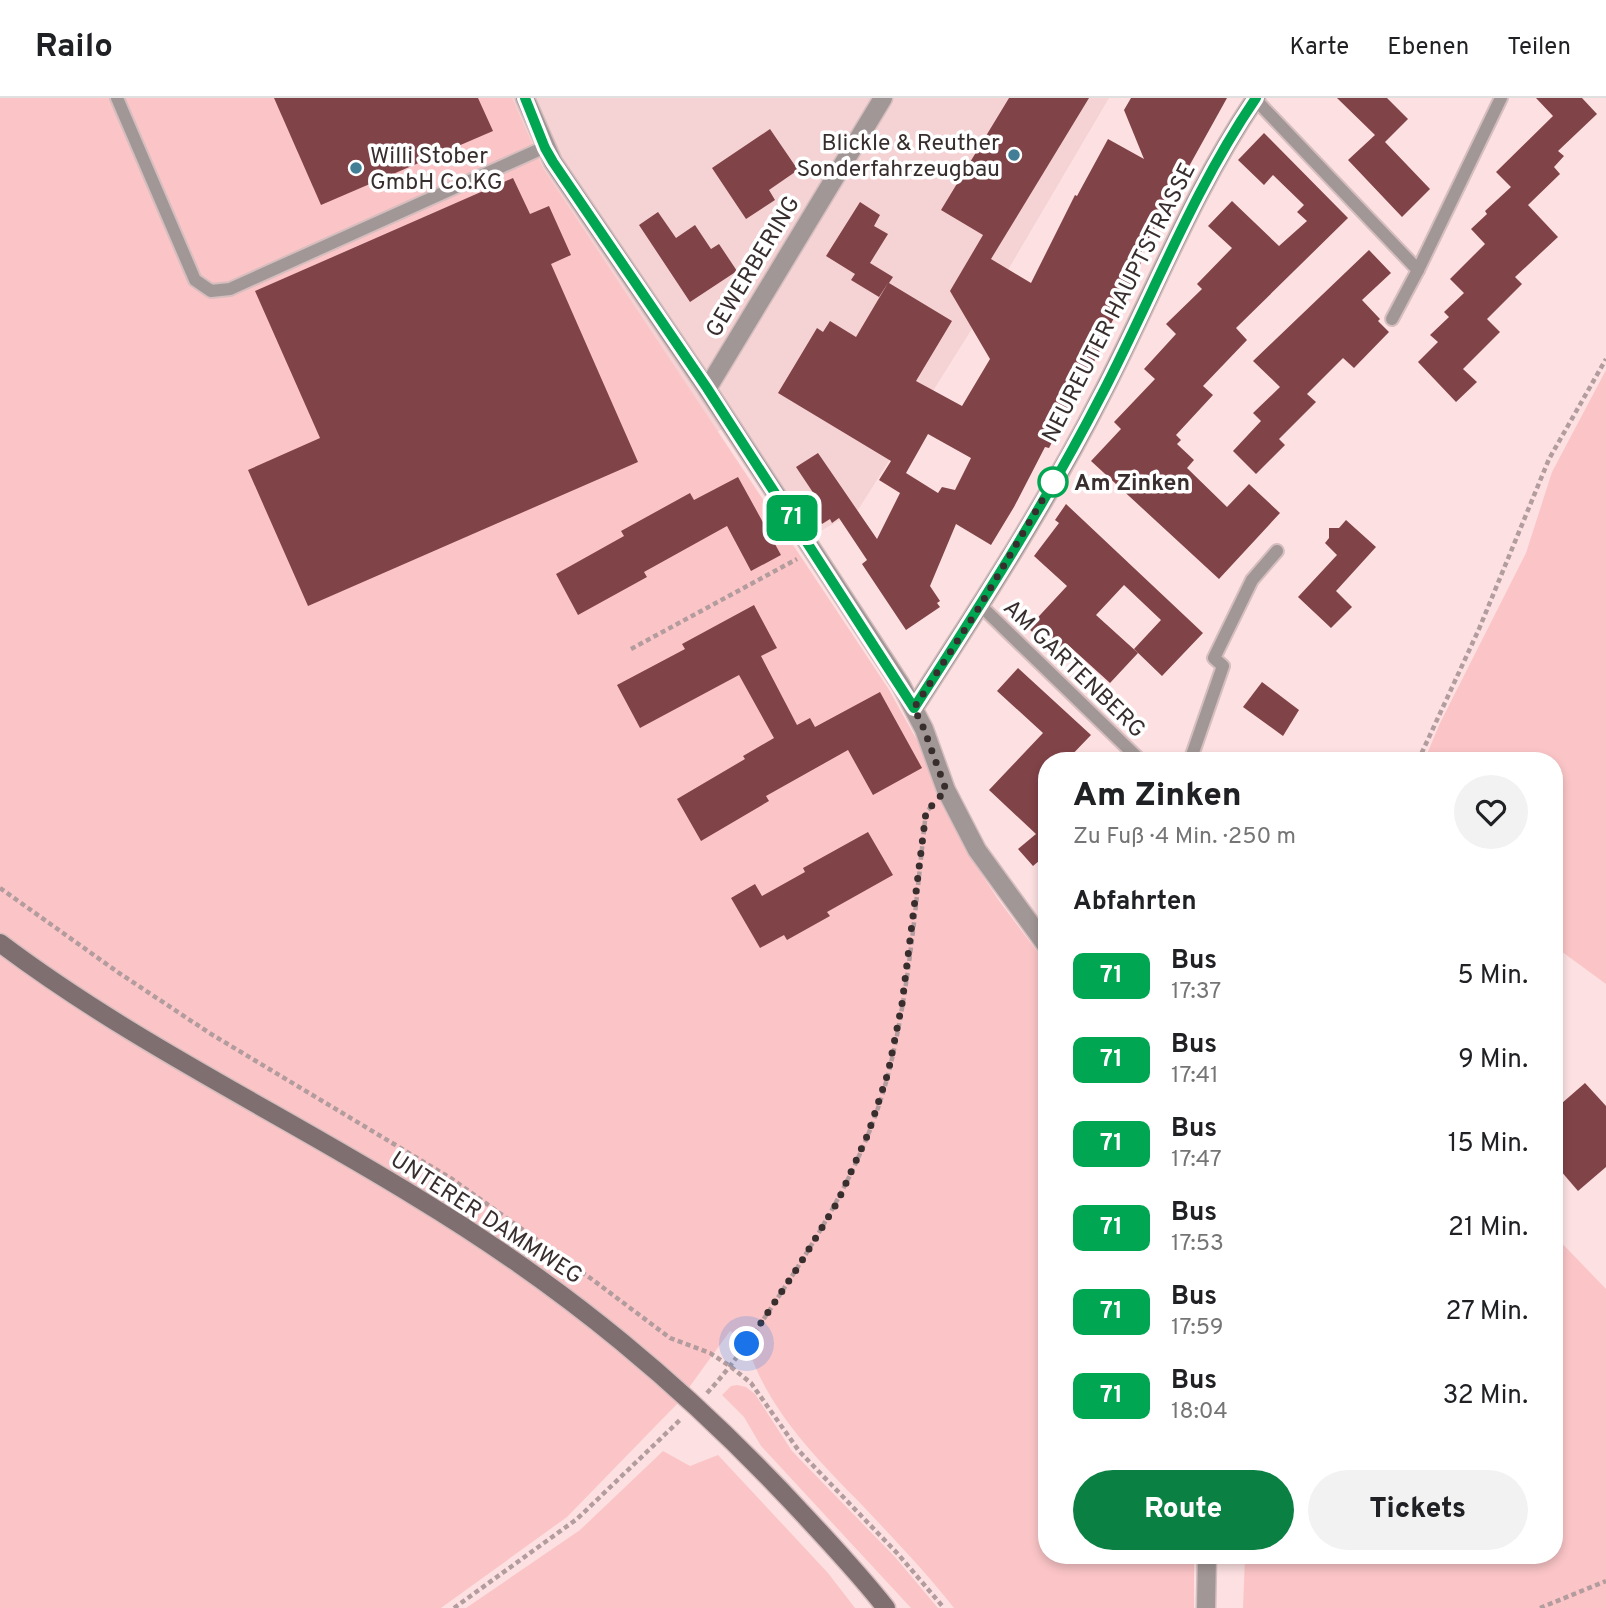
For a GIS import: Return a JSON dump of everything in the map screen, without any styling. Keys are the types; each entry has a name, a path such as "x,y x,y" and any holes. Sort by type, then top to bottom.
{"main road":[{"name":"UNTERER DAMMWEG","path":"0,943 86,1002 177,1058 406,1191 493,1245 605,1327 652,1365 764,1472 865,1581 886,1608"}],"street":[{"path":"525,98 545,148 707,388 914,708 946,790 976,850 1038,933"},
{"name":"GEWERBERING","path":"707,388 883,98"},
{"name":"NEUREUTER HAUPTSTRASSE","path":"914,708 980,606 1080,437 1211,171 1255,98"},
{"path":"1206,1608 1207,1564"}],"lane":[{"path":"117,98 195,280 211,291 230,289 545,148"},
{"path":"1255,98 1418,270"},
{"path":"1392,319 1501,98"},
{"path":"1193,752 1223,666 1214,657 1252,580 1277,551"},
{"name":"AM GARTENBERG","path":"980,606 1132,752"}],"path":[{"path":"1422,752 1479,629 1549,459 1606,359"},
{"path":"631,649 813,551"},
{"path":"454,1608 577,1519 695,1406 731,1367 800,1264 838,1201 868,1134 888,1073 906,985 926,812 946,790"},
{"path":"1540,1608 1606,1581"}],"shaded area":[{"path":"0,98 512,98 543,168 888,688 928,760 967,852 1038,952 1038,1564 1194,1564 1194,1608 954,1608 909,1555 796,1434 769,1395 749,1351 751,1347 730,1331 677,1404 567,1517 441,1608 0,1608"},
{"path":"76,98 1109,98 992,297 858,510 801,542 733,423 516,545"},
{"path":"1606,370 1606,984 1563,953 1563,752 1428,752 1526,553 1552,472"},
{"path":"1563,1244 1606,1289 1606,1608 1243,1608 1245,1564 1563,1564"},
{"path":"731,1386 746,1387 755,1394 792,1451 895,1557 938,1608 911,1608 761,1446 744,1417 722,1395"},
{"path":"663,1451 690,1466 718,1455 828,1573 855,1608 466,1608 580,1530"}],"building":[{"name":"Willi Stober GmbH Co.KG","path":"274,98 478,98 493,131 321,205"},
{"path":"1009,98 1089,98 991,259 1031,283 1075,195 1077,196 1108,139 1144,159 1124,110 1131,98 1227,98 1137,260 1141,263 1107,332 1109,333 1049,448 1045,447 1014,507 991,545 956,524 930,586 940,601 937,603 940,607 906,630 862,564 867,560 839,518 832,523 830,519 822,524 810,506 818,500 796,467 818,453 877,539 900,493 879,480 891,461 778,393 817,328 823,332 830,321 856,337 888,283 879,297 851,280 855,274 826,256 860,202 880,215 874,226 888,234 870,263 893,277 889,283 952,321 916,381 962,406 990,359 950,291 983,235 941,210","holes":["928,434 971,458 955,490 942,487 938,493 906,473"]},
{"path":"1337,98 1387,98 1408,119 1385,142 1430,189 1402,217 1348,160 1375,135"},
{"path":"1536,98 1582,98 1597,114 1558,151 1564,156 1554,167 1560,174 1528,205 1558,237 1515,277 1522,284 1487,319 1500,332 1463,369 1477,382 1456,402 1418,362 1438,342 1430,335 1449,317 1444,312 1464,293 1450,279 1485,244 1471,229 1487,214 1485,211 1511,187 1496,172 1553,116"},
{"path":"770,129 798,170 769,190 775,200 746,219 712,168"},
{"path":"1264,133 1348,218 1236,328 1247,340 1203,386 1213,395 1176,435 1181,440 1177,444 1194,460 1187,468 1227,507 1249,484 1280,513 1219,579 1091,461 1121,429 1114,422 1155,379 1144,369 1176,334 1166,324 1202,289 1197,284 1232,248 1208,226 1232,201 1279,246 1307,221 1297,212 1304,205 1273,175 1264,185 1238,160"},
{"path":"513,178 530,214 549,206 571,255 551,264 638,462 308,606 248,470 320,438 255,291"},
{"path":"658,212 676,238 695,225 711,249 719,244 737,271 690,302 639,225"},
{"path":"1369,250 1391,273 1362,300 1389,332 1354,368 1343,358 1307,394 1316,402 1279,439 1285,445 1256,474 1233,451 1261,421 1253,413 1280,387 1253,361"},
{"path":"738,477 781,555 751,571 727,526 644,572 647,577 578,615 556,574 624,536 621,531 690,493 694,500"},
{"path":"1066,504 1203,633 1162,676 1134,649 1161,620 1124,585 1096,615 1138,653 1110,683 1067,644 1057,655 1028,628 1067,586 1034,556 1059,523 1055,520"},
{"path":"1346,520 1376,547 1336,591 1352,607 1331,628 1298,597 1337,555 1325,543 1329,538 1329,528 1339,528"},
{"path":"754,605 777,648 761,656 797,725 810,718 815,727 880,692 922,768 873,795 848,750 766,796 769,801 701,841 677,799 745,759 743,756 774,738 739,675 640,728 617,685 685,649 682,644"},
{"path":"1018,668 1091,735 1075,752 1038,752 1038,862 1033,866 1018,849 1036,834 989,790 1043,733 997,691"},
{"path":"1262,682 1299,710 1283,736 1243,707"},
{"path":"868,832 893,875 827,912 830,916 787,940 784,935 760,948 731,898 755,884 762,896 805,872 803,868"},
{"path":"1585,1083 1606,1106 1606,1167 1578,1191 1563,1174 1563,1102"}],"bus line":[{"name":"71","path":"525,98 553,162 707,388 914,708 980,606 1080,437 1211,171 1233,131 1256,98"}],"place":[{"name":"Blickle & Reuther Sonderfahrzeugbau","path":"1014,155"},
{"name":"Willi Stober GmbH Co.KG","path":"356,168"},
{"name":"Am Zinken","path":"1053,482"}],"route":[{"path":"747,1344 838,1201 868,1134 888,1073 906,985 926,812 946,790 914,708 980,606 1053,482"}]}
